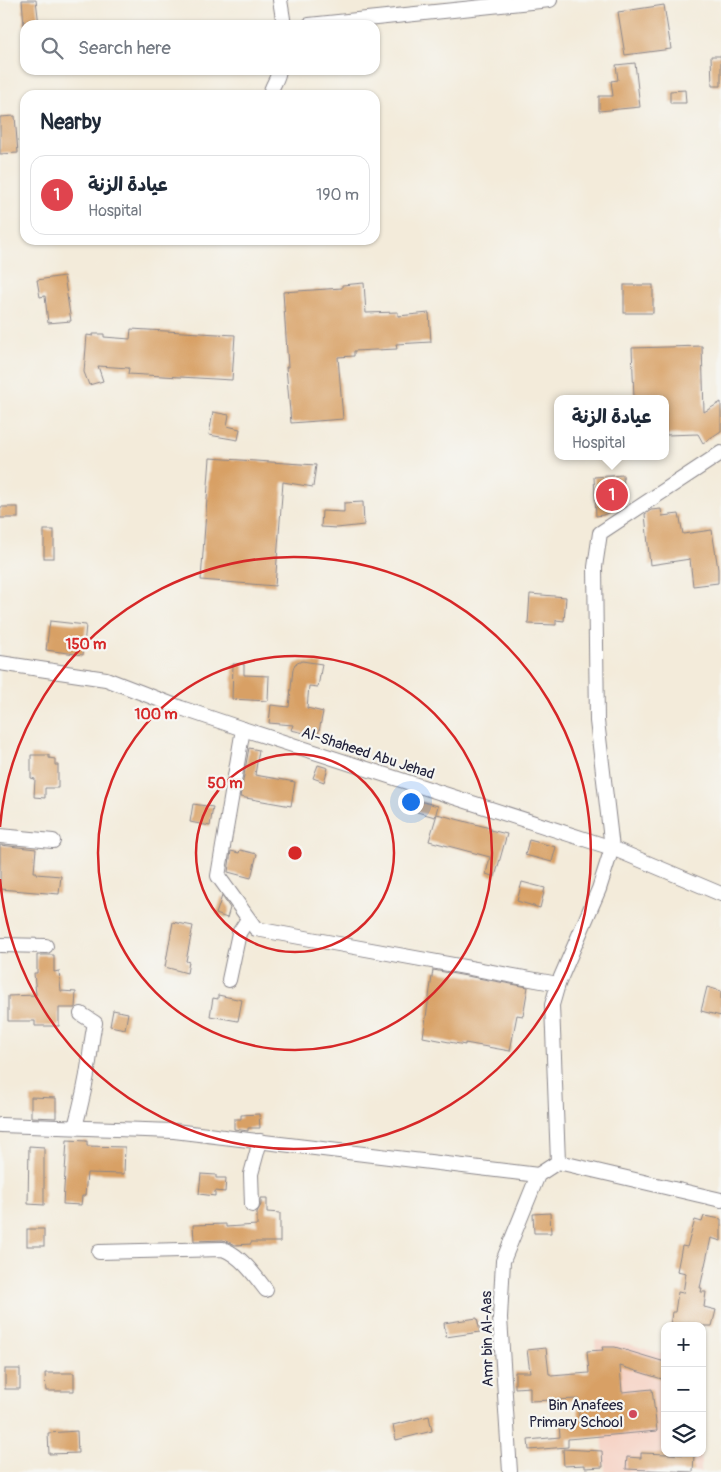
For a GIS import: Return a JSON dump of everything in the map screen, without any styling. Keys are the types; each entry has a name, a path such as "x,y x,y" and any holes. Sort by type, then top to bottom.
{"street":[{"path":"280,0 283,20"},
{"path":"357,20 550,0"},
{"path":"270,90 278,75"},
{"path":"558,1162 552,1005 558,984 599,888 612,848 597,722 595,567 600,533 721,453"},
{"name":"Al-Shaheed Abu Jehad","path":"0,663 106,679 181,708 243,729 612,848 721,894"},
{"path":"243,729 218,876 256,929 558,984"},
{"path":"0,836 53,841"},
{"path":"229,980 239,933 248,919"},
{"path":"0,945 46,946"},
{"path":"75,1127 84,1094 90,1041 95,1023 81,1014"},
{"path":"0,1125 174,1131 538,1175 558,1162 721,1200"},
{"path":"252,1205 251,1174 260,1141"},
{"name":"Amr bin Al-Aas","path":"510,1472 500,1318 503,1261 538,1175"},
{"path":"99,1252 223,1249 233,1253 256,1276 266,1290"}],"shaded area":[{"name":"Bin Anafees Primary School","path":"595,1340 629,1344 661,1354 661,1457 701,1457 701,1472 605,1472"}],"building":[{"path":"22,0 36,0 38,20 24,20"},
{"path":"664,5 671,49 625,55 618,12"},
{"path":"711,56 721,56 721,86 712,86"},
{"path":"635,63 640,107 599,111 599,96 613,96 611,81 618,80 616,65"},
{"path":"685,90 686,103 670,103 670,91"},
{"path":"15,116 18,153 0,154 0,117"},
{"path":"64,276 71,321 48,323 45,296 40,297 37,280"},
{"path":"364,283 366,313 398,312 398,316 429,313 431,342 396,344 397,349 354,351 354,356 338,357 343,419 291,423 286,367 288,367 283,292 342,288 342,285"},
{"path":"624,285 653,285 653,313 624,313"},
{"path":"131,329 235,335 232,380 128,374 129,368 98,366 103,381 89,385 84,372 87,335 104,334 104,337 130,339"},
{"path":"702,346 704,412 721,402 721,431 703,443 698,434 669,435 669,395 634,395 632,348"},
{"path":"213,412 229,415 227,426 240,429 238,440 209,435"},
{"path":"210,458 316,465 313,487 283,482 275,586 201,580"},
{"path":"623,475 625,505 603,515 596,516 594,477"},
{"path":"363,502 364,525 337,528 321,527 322,511 344,512 344,503"},
{"path":"0,507 18,507 18,518 0,518"},
{"path":"661,509 662,516 679,514 683,534 712,530 718,569 718,583 693,586 690,559 650,565 645,514 651,510"},
{"path":"44,530 54,530 54,558 44,558"},
{"path":"530,594 566,597 564,621 556,620 556,625 528,624"},
{"path":"50,621 86,625 83,655 46,650"},
{"path":"302,661 322,664 318,687 309,686 307,708 323,712 318,736 291,730 293,725 269,723 271,705 289,707 293,669 295,664"},
{"path":"233,664 244,664 244,675 269,676 268,701 232,699"},
{"path":"249,748 259,750 255,775 295,782 291,806 240,797"},
{"path":"31,755 49,755 49,758 55,759 55,765 58,765 58,788 45,788 45,798 34,797 35,779 31,778"},
{"path":"318,765 328,768 324,782 313,778"},
{"path":"420,801 438,806 435,817 417,812"},
{"path":"193,804 213,807 210,826 190,822"},
{"path":"437,814 507,834 495,877 486,874 490,857 429,841"},
{"path":"529,840 556,847 552,862 525,855"},
{"path":"0,845 36,849 34,872 37,872 36,874 61,876 59,894 0,889"},
{"path":"240,850 257,854 251,878 228,872 231,851 239,853"},
{"path":"522,882 545,888 540,908 517,901"},
{"path":"222,896 230,908 227,918 216,914"},
{"path":"173,922 193,926 186,961 189,962 187,973 165,967"},
{"path":"37,955 54,955 54,972 59,971 61,991 76,992 75,1008 59,1008 59,1026 35,1026 35,1021 8,1021 8,996 36,995 34,973 37,973"},
{"path":"433,970 528,987 523,1016 517,1015 510,1051 423,1037"},
{"path":"707,987 721,991 721,1016 701,1011"},
{"path":"218,995 242,1000 238,1021 210,1016 213,998 218,999"},
{"path":"113,1010 128,1013 125,1029 110,1026"},
{"path":"31,1097 56,1098 56,1118 31,1117"},
{"path":"259,1114 260,1128 248,1128 248,1131 234,1129 234,1119 241,1119 241,1115"},
{"path":"67,1140 87,1141 87,1146 125,1147 124,1174 87,1173 85,1196 82,1196 81,1205 63,1204"},
{"path":"29,1146 44,1147 44,1205 28,1204"},
{"path":"201,1174 216,1175 216,1178 226,1178 225,1192 215,1191 215,1196 199,1194"},
{"path":"261,1198 267,1198 267,1212 280,1213 280,1242 251,1242 251,1244 235,1245 223,1240 194,1241 193,1225 226,1224 226,1227 257,1225 257,1212 261,1205"},
{"path":"550,1213 551,1233 534,1233 533,1214"},
{"path":"704,1216 721,1219 721,1241 711,1238 700,1288 702,1288 701,1292 706,1292 704,1307 716,1310 712,1326 706,1326 706,1322 671,1322 672,1312 675,1312 678,1292 683,1293 686,1273 677,1271 682,1246 687,1247 695,1220 702,1222"},
{"path":"27,1229 44,1229 44,1246 27,1246"},
{"path":"477,1318 480,1332 446,1337 444,1323"},
{"path":"602,1347 615,1347 661,1361 661,1379 620,1366 622,1392 652,1389 657,1431 568,1439 568,1447 529,1450 528,1440 560,1437 559,1423 579,1421 578,1399 530,1401 530,1387 515,1388 515,1372 530,1372 527,1350 546,1348 549,1374 551,1376 589,1373 587,1351 603,1350"},
{"path":"5,1369 20,1369 20,1389 5,1389"},
{"path":"45,1373 74,1373 74,1391 46,1391"},
{"path":"429,1416 432,1431 396,1440 393,1425"},
{"path":"77,1431 78,1453 49,1454 48,1433"},
{"path":"563,1449 602,1451 603,1467 585,1468 585,1465 564,1466"},
{"path":"641,1453 661,1454 661,1457 694,1457 693,1472 626,1469 627,1457 641,1458"}],"place":[{"name":"عيادة الزنة","path":"612,495"},
{"name":"Bin Anafees Primary School","path":"633,1414"}]}
